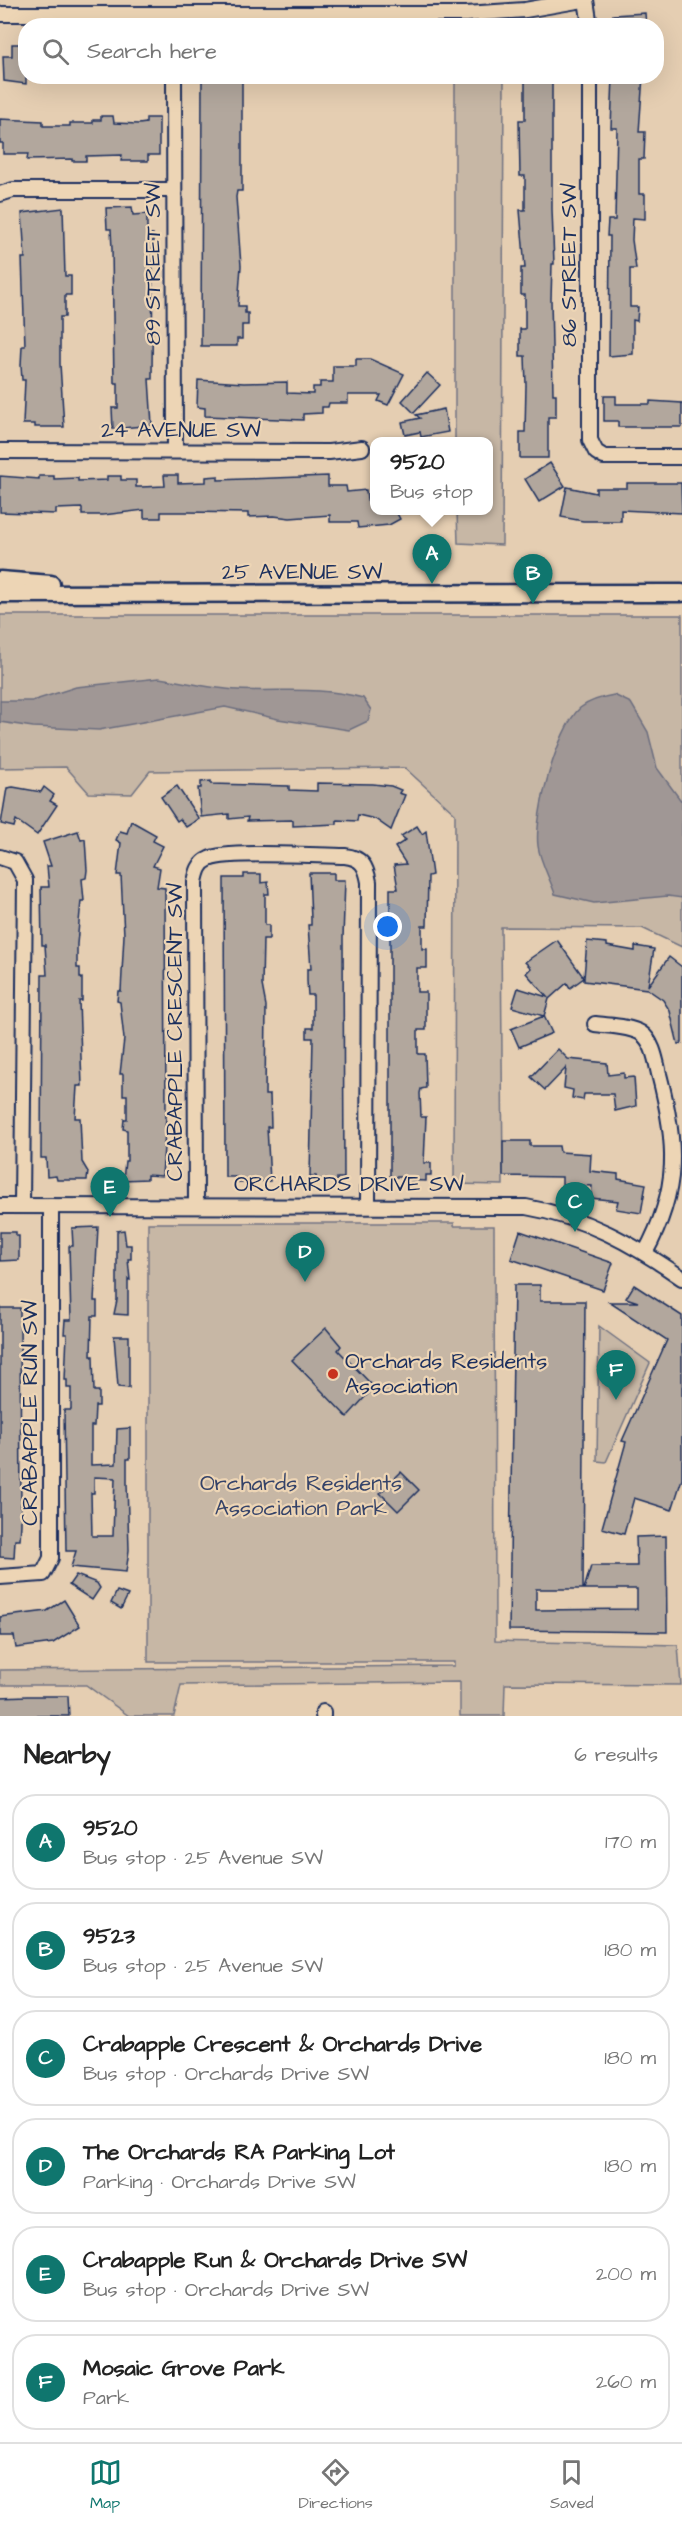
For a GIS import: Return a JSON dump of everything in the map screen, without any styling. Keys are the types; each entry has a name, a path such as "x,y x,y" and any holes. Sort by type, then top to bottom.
{"main road":[{"name":"25 AVENUE SW","path":"0,580 174,594"},
{"name":"25 AVENUE SW","path":"0,594 682,593"}],"street":[{"path":"184,18 241,7 435,7 513,11 584,0 588,18"},
{"path":"0,14 62,7 157,18"},
{"name":"89 STREET SW","path":"174,84 174,451"},
{"name":"86 STREET SW","path":"590,84 590,440 596,452 611,458 682,457"},
{"path":"0,194 13,190 173,190"},
{"name":"24 AVENUE SW","path":"0,451 329,452 362,448"},
{"name":"CRABAPPLE CRESCENT SW","path":"195,1206 195,882 198,868 204,862 226,855 345,856 359,859 366,868 369,882 368,1206"},
{"path":"0,857 15,862 25,880 22,1206"},
{"path":"595,1024 633,1030 645,1037 654,1054 668,1109 674,1153 670,1193 663,1219 645,1253"},
{"name":"ORCHARDS DRIVE SW","path":"0,1206 500,1205 546,1210 587,1223 645,1253 682,1278"},
{"name":"CRABAPPLE RUN SW","path":"0,1577 43,1574 51,1558 51,1206"}],"green space":[{"path":"455,84 504,84 502,545 458,543 457,515 493,515 493,437 455,437"},
{"path":"0,615 682,615 682,947 642,928 501,927 503,1185 454,1184 455,814 405,768 150,771 132,794 89,793 66,767 0,768"},
{"name":"Orchards Residents Association Park","path":"148,1223 454,1223 454,1226 494,1226 495,1641 678,1645 681,1685 505,1684 504,1716 460,1716 460,1682 181,1685 174,1716 129,1716 86,1685 0,1685 0,1670 454,1666 454,1662 148,1662"},
{"path":"599,1326 650,1363 606,1462 597,1461"}],"shaded area":[{"path":"159,678 228,689 347,694 363,698 371,710 368,721 349,730 278,719 225,707 99,730 33,727 0,722 0,701 32,701 76,687"},
{"path":"614,695 631,703 648,732 657,768 682,802 682,898 668,896 594,903 555,894 541,858 538,832 543,794 563,734 580,708 596,699"}],"building":[{"path":"645,13 645,18 613,18 613,15"},
{"path":"12,44 18,44 18,83 4,81 3,56 12,56"},
{"path":"202,84 242,84 242,191 237,191 236,197 241,266 238,306 245,306 245,313 248,313 248,325 242,325 242,339 237,339 237,346 201,346"},
{"path":"525,84 552,84 554,264 552,264 551,299 553,394 556,394 556,417 548,417 548,458 520,458 520,432 525,432 526,385 525,356 520,356 520,329 525,329 525,295 521,295 521,268 525,268 520,210 525,210 525,176 520,176 519,120 525,120"},
{"path":"613,84 642,84 639,132 645,132 644,159 639,159 639,194 645,194 645,219 633,218 632,240 636,269 630,269 630,307 638,307 637,321 633,320 633,354 609,356 610,236 607,236 608,220 615,220 617,128 611,128"},
{"path":"101,116 113,116 114,123 139,124 146,123 146,118 159,118 159,155 148,155 148,161 121,161 122,155 86,156 86,161 72,161 72,159 27,160 28,154 3,154 3,143 0,143 0,119 43,121 43,126 70,126 70,123 93,123 93,120 101,120"},
{"path":"132,207 133,215 147,214 147,234 153,234 152,379 149,379 152,425 113,429 112,408 118,408 118,383 114,383 112,249 111,229 107,229 106,208"},
{"path":"63,208 65,276 71,276 71,295 65,295 65,317 60,317 64,427 35,427 35,424 23,424 25,380 22,380 21,365 22,346 25,346 22,258 25,258 22,213"},
{"path":"356,359 370,359 404,374 388,405 378,401 381,395 348,395 348,403 329,403 328,407 322,407 322,413 303,414 303,420 205,416 205,408 197,407 198,380 244,383 287,382 287,393 313,394 313,387 320,387 320,382 333,382 333,366 356,366"},
{"path":"427,373 440,385 414,413 402,401"},
{"path":"604,396 616,396 616,404 650,404 650,401 682,403 682,427 618,427 618,421 604,421"},
{"path":"444,409 448,432 421,437 420,432 405,435 402,422 420,418 416,415"},
{"path":"550,463 565,486 539,502 525,479"},
{"path":"164,475 178,475 178,483 206,482 206,477 218,476 218,480 328,476 328,486 346,486 347,492 366,490 367,500 370,500 370,515 398,515 400,519 389,525 358,528 357,522 330,522 330,515 290,518 248,517 248,513 161,512 161,518 144,518 144,510 82,515 82,508 56,509 56,514 0,512 0,476 39,479 39,476 54,476 54,479 78,478 78,481 107,480 107,476 121,476 121,480 136,480 136,487 165,486"},
{"path":"627,483 681,483 682,513 621,510 621,521 583,521 561,517 567,487 596,493 596,488 627,488"},
{"path":"211,781 211,784 289,786 289,790 317,791 317,783 373,784 391,786 401,790 399,793 405,795 391,830 375,819 358,815 357,821 337,820 337,824 293,826 293,820 247,821 248,817 229,819 229,814 201,817 198,788 201,788 201,782"},
{"path":"177,786 199,819 186,827 180,819 177,821 161,797"},
{"path":"44,787 54,795 50,801 57,805 37,835 16,820 14,827 1,824 7,788 41,792"},
{"path":"131,821 156,835 153,841 163,846 153,866 160,868 157,887 165,888 166,1117 162,1176 147,1175 147,1179 123,1180 125,1161 127,1161 127,1130 123,1129 124,1119 127,1119 127,1095 123,1095 123,1074 120,1074 124,1039 120,1002 117,1001 118,991 121,991 124,935 121,875 117,875 121,843 116,840 120,831 127,833"},
{"path":"417,826 422,834 426,831 432,875 428,876 427,926 422,926 422,949 427,949 427,968 417,968 417,992 426,992 426,1030 418,1030 418,1054 425,1054 426,1088 421,1089 420,1093 421,1117 426,1117 424,1163 431,1163 431,1175 426,1175 426,1181 390,1177 390,889 398,889 394,865 406,864 395,847 406,840 401,836"},
{"path":"78,831 81,840 85,839 87,870 86,878 82,879 84,901 81,901 77,944 77,968 80,968 80,978 82,978 82,1001 79,1001 82,1086 77,1086 75,1118 80,1118 82,1162 88,1172 87,1180 57,1180 56,1176 47,1177 46,1158 41,1158 42,975 47,975 45,945 42,945 41,887 49,887 47,866 51,866 43,842"},
{"path":"309,873 334,873 334,880 345,880 343,938 344,1178 337,1178 337,1182 316,1182 316,1176 310,1176 313,1038 307,1038 307,1028 313,1028 313,995 308,995 307,981 307,969 311,969 308,925 311,925"},
{"path":"244,874 261,874 261,883 268,882 269,894 265,894 265,925 269,925 269,939 263,939 262,985 266,1006 265,1095 270,1095 271,1127 267,1127 270,1181 236,1182 236,1177 225,1177 224,878 244,878"},
{"path":"557,940 584,978 570,988 567,983 549,999 544,1016 512,1007 518,988 547,997 526,973 531,968 525,962"},
{"path":"587,941 607,943 607,946 635,951 635,946 654,949 648,986 669,957 682,967 682,1043 678,1044 670,1011 663,1000 647,989 584,981"},
{"path":"544,1016 552,1033 519,1047 511,1029"},
{"path":"558,1049 568,1059 607,1063 608,1075 624,1073 624,1078 634,1077 636,1106 615,1111 613,1094 584,1094 583,1100 572,1098 573,1090 564,1088 566,1068 545,1090 531,1077"},
{"path":"503,1141 530,1141 530,1146 559,1146 560,1152 591,1154 590,1171 618,1174 618,1179 646,1184 641,1213 616,1209 618,1201 591,1198 592,1186 562,1184 562,1177 503,1176"},
{"path":"98,1227 94,1301 97,1301 97,1316 92,1316 91,1356 93,1356 94,1391 99,1391 99,1406 95,1406 94,1426 91,1426 91,1465 116,1464 117,1429 130,1428 130,1459 127,1459 129,1550 126,1572 71,1567 76,1551 66,1551 64,1410 71,1410 71,1388 67,1388 67,1380 65,1380 67,1334 64,1334 65,1320 71,1320 69,1246 73,1246 72,1228","holes":["94,1477 115,1478 113,1536 92,1536 91,1493 94,1493"]},
{"path":"124,1230 126,1245 131,1245 131,1259 128,1259 130,1280 128,1279 128,1315 114,1314 117,1300 117,1231"},
{"path":"520,1231 613,1263 603,1290 511,1259"},
{"path":"0,1232 16,1232 16,1236 19,1236 19,1260 0,1261"},
{"path":"514,1285 540,1285 540,1301 585,1301 583,1589 536,1589 536,1610 637,1609 637,1589 584,1589 591,1566 637,1566 636,1537 666,1536 667,1632 509,1630"},
{"path":"634,1285 682,1316 682,1479 672,1510 634,1498 624,1534 602,1528 626,1442 622,1441 667,1340 609,1302 638,1302 626,1298"},
{"path":"0,1308 20,1308 21,1524 20,1540 15,1540 14,1558 0,1557"},
{"name":"Orchards Residents Association","path":"326,1328 341,1346 338,1350 374,1387 347,1417 292,1360"},
{"path":"114,1336 129,1336 129,1388 118,1387"},
{"path":"401,1472 419,1490 398,1511 380,1493"},
{"path":"76,1575 97,1583 100,1588 92,1600 69,1585"},
{"path":"117,1591 128,1595 121,1609 111,1603"},
{"path":"64,1600 80,1626 53,1643 16,1648 14,1636 0,1636 0,1617 47,1611"},
{"path":"68,1696 69,1716 0,1716 0,1697"}],"place":[{"name":"9520","path":"432,584"},
{"name":"9523","path":"533,604"},
{"name":"Crabapple Run & Orchards Drive SW","path":"110,1217"},
{"name":"Crabapple Crescent & Orchards Drive","path":"575,1232"},
{"name":"The Orchards RA Parking Lot","path":"305,1282"},
{"name":"Orchards Residents Association","path":"333,1374"},
{"name":"Mosaic Grove Park","path":"616,1400"}]}
